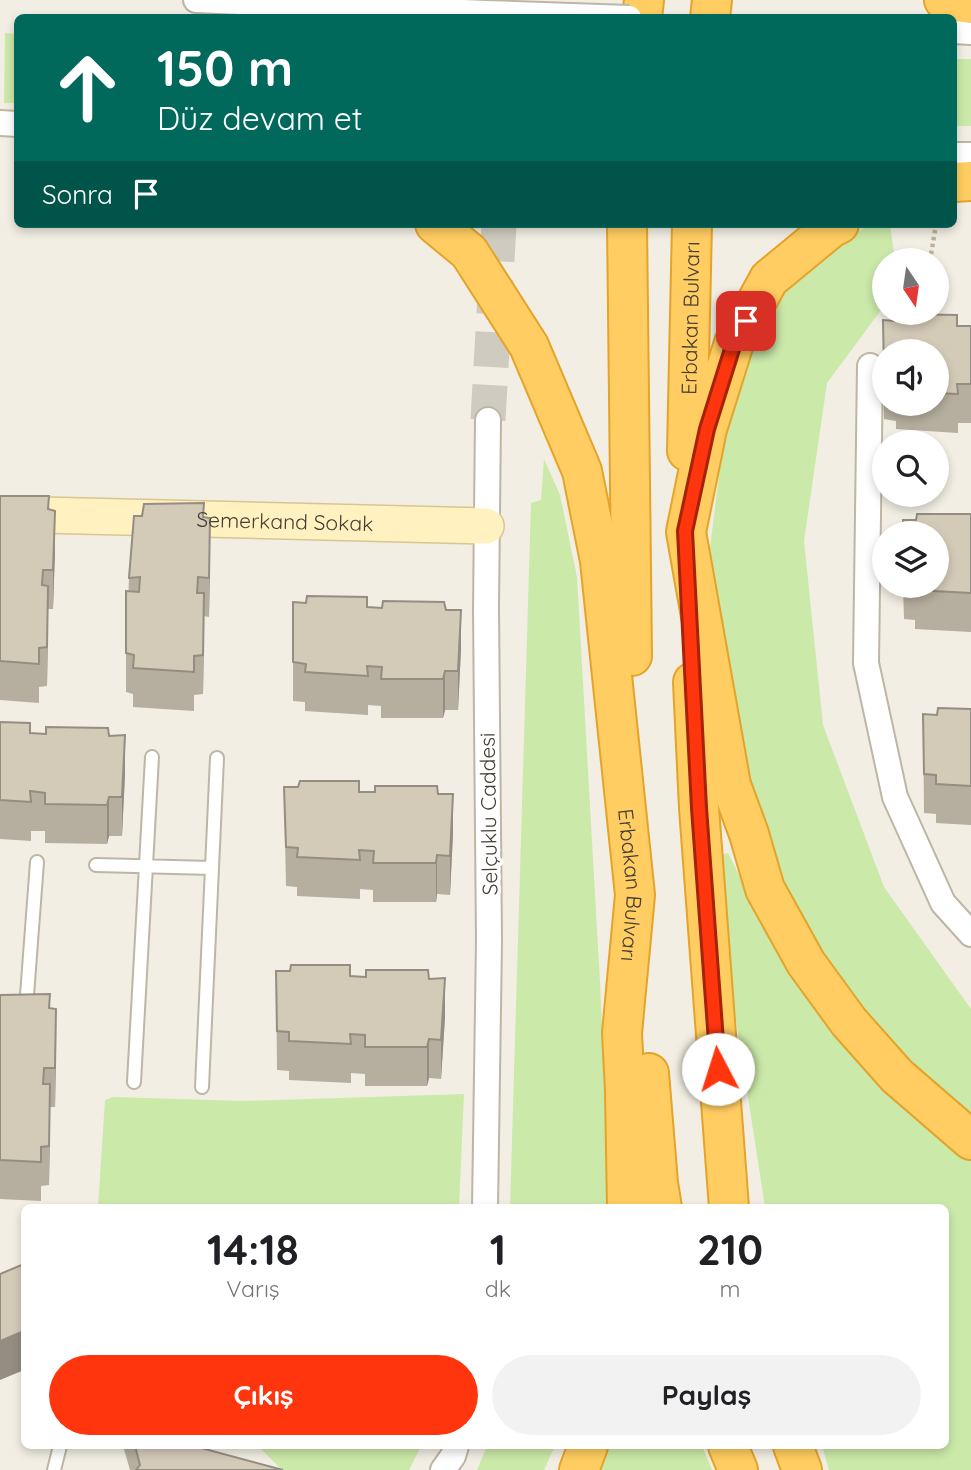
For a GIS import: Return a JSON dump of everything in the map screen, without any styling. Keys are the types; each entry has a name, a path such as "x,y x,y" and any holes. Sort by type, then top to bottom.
{"highway":[{"path":"944,0 971,4"},
{"path":"440,228 469,252 529,346 582,471 600,561 635,895 622,1032 627,1204"},
{"name":"Erbakan Bulvarı","path":"627,228 635,895 657,1184 661,1204"},
{"name":"Erbakan Bulvarı","path":"692,228 685,531 699,808 729,1204"},
{"path":"831,228 769,279 734,343 707,429 685,531 731,785 765,889 806,963 849,1022 897,1076 971,1140"},
{"path":"579,1470 587,1449"},
{"path":"729,1449 737,1470"},
{"path":"794,1449 802,1470"}],"street":[{"path":"196,0 567,14"},
{"path":"870,366 866,663 895,797 943,903 971,934"},
{"name":"Selçuklu Caddesi","path":"485,1204 489,954 486,526 488,420"},
{"name":"Semerkand Sokak","path":"0,514 486,526"},
{"path":"443,1470 455,1449"}],"lane":[{"path":"134,1082 152,758"},
{"path":"202,1087 217,758"},
{"path":"27,995 37,862"},
{"path":"96,865 212,868"},
{"path":"54,1470 59,1449"}],"path":[{"path":"932,248 935,228"}],"green space":[{"path":"5,33 14,34 14,103 4,103"},
{"path":"957,59 971,59 971,126 957,126"},
{"path":"863,228 891,228 893,248 872,248 872,322 827,383 804,541 823,725 884,887 971,1009 971,1116 922,1078 797,934 759,834 705,588 724,435 754,327 822,250"},
{"path":"544,459 560,495 577,577 610,1204 510,1204 531,503 541,500"},
{"path":"728,853 803,986 872,1077 907,1113 971,1161 971,1470 829,1470 823,1449 949,1449 949,1204 765,1204 711,858"},
{"path":"464,1094 459,1204 98,1204 105,1100 113,1097 243,1101"},
{"path":"261,1449 420,1449 409,1470 282,1470"},
{"path":"486,1449 554,1449 544,1470 477,1470"},
{"path":"609,1449 703,1449 712,1470 601,1470"}],"building":[{"path":"949,315 957,315 957,326 971,326 971,384 957,384 958,394 949,394 949,339 883,339 883,326 948,326"},
{"path":"0,496 49,496 48,509 55,511 53,570 43,570 42,585 48,586 47,647 39,648 39,664 0,661"},
{"path":"204,503 203,517 210,518 209,578 198,577 197,593 204,593 203,655 194,656 194,672 133,668 134,655 126,653 126,591 139,592 140,577 129,578 134,516 142,516 144,504"},
{"path":"917,514 971,514 971,593 949,592 949,521 903,521 916,520"},
{"path":"307,596 367,597 367,607 382,608 383,601 444,602 446,610 461,610 458,671 445,671 443,679 381,679 382,667 367,666 368,676 305,672 306,664 293,662 293,602 306,603"},
{"path":"938,708 971,709 971,786 936,784 936,775 924,774 923,714 937,715"},
{"path":"0,722 30,723 30,733 46,734 46,727 108,728 109,736 125,735 122,797 109,797 107,805 45,804 45,793 30,791 31,802 0,800"},
{"path":"300,781 359,781 359,792 375,792 375,786 437,786 438,794 453,794 450,856 437,855 436,863 373,863 374,851 359,850 360,860 297,857 298,848 286,847 284,787 298,787"},
{"path":"291,965 350,965 350,976 366,977 366,970 428,970 429,979 445,978 441,1040 429,1039 427,1047 365,1047 365,1035 350,1034 351,1044 289,1041 289,1032 277,1031 276,971 290,971"},
{"path":"50,994 49,1008 56,1009 55,1068 44,1068 43,1084 50,1084 49,1146 41,1147 41,1162 0,1160 0,995"},
{"path":"21,1265 21,1332 0,1341 0,1274"},
{"path":"136,1449 205,1449 283,1470 136,1470 140,1465"}],"tunnel":[{"path":"488,420 499,228"}],"route":[{"path":"718,1069 699,808 685,531 707,429 734,343 746,321"}]}
